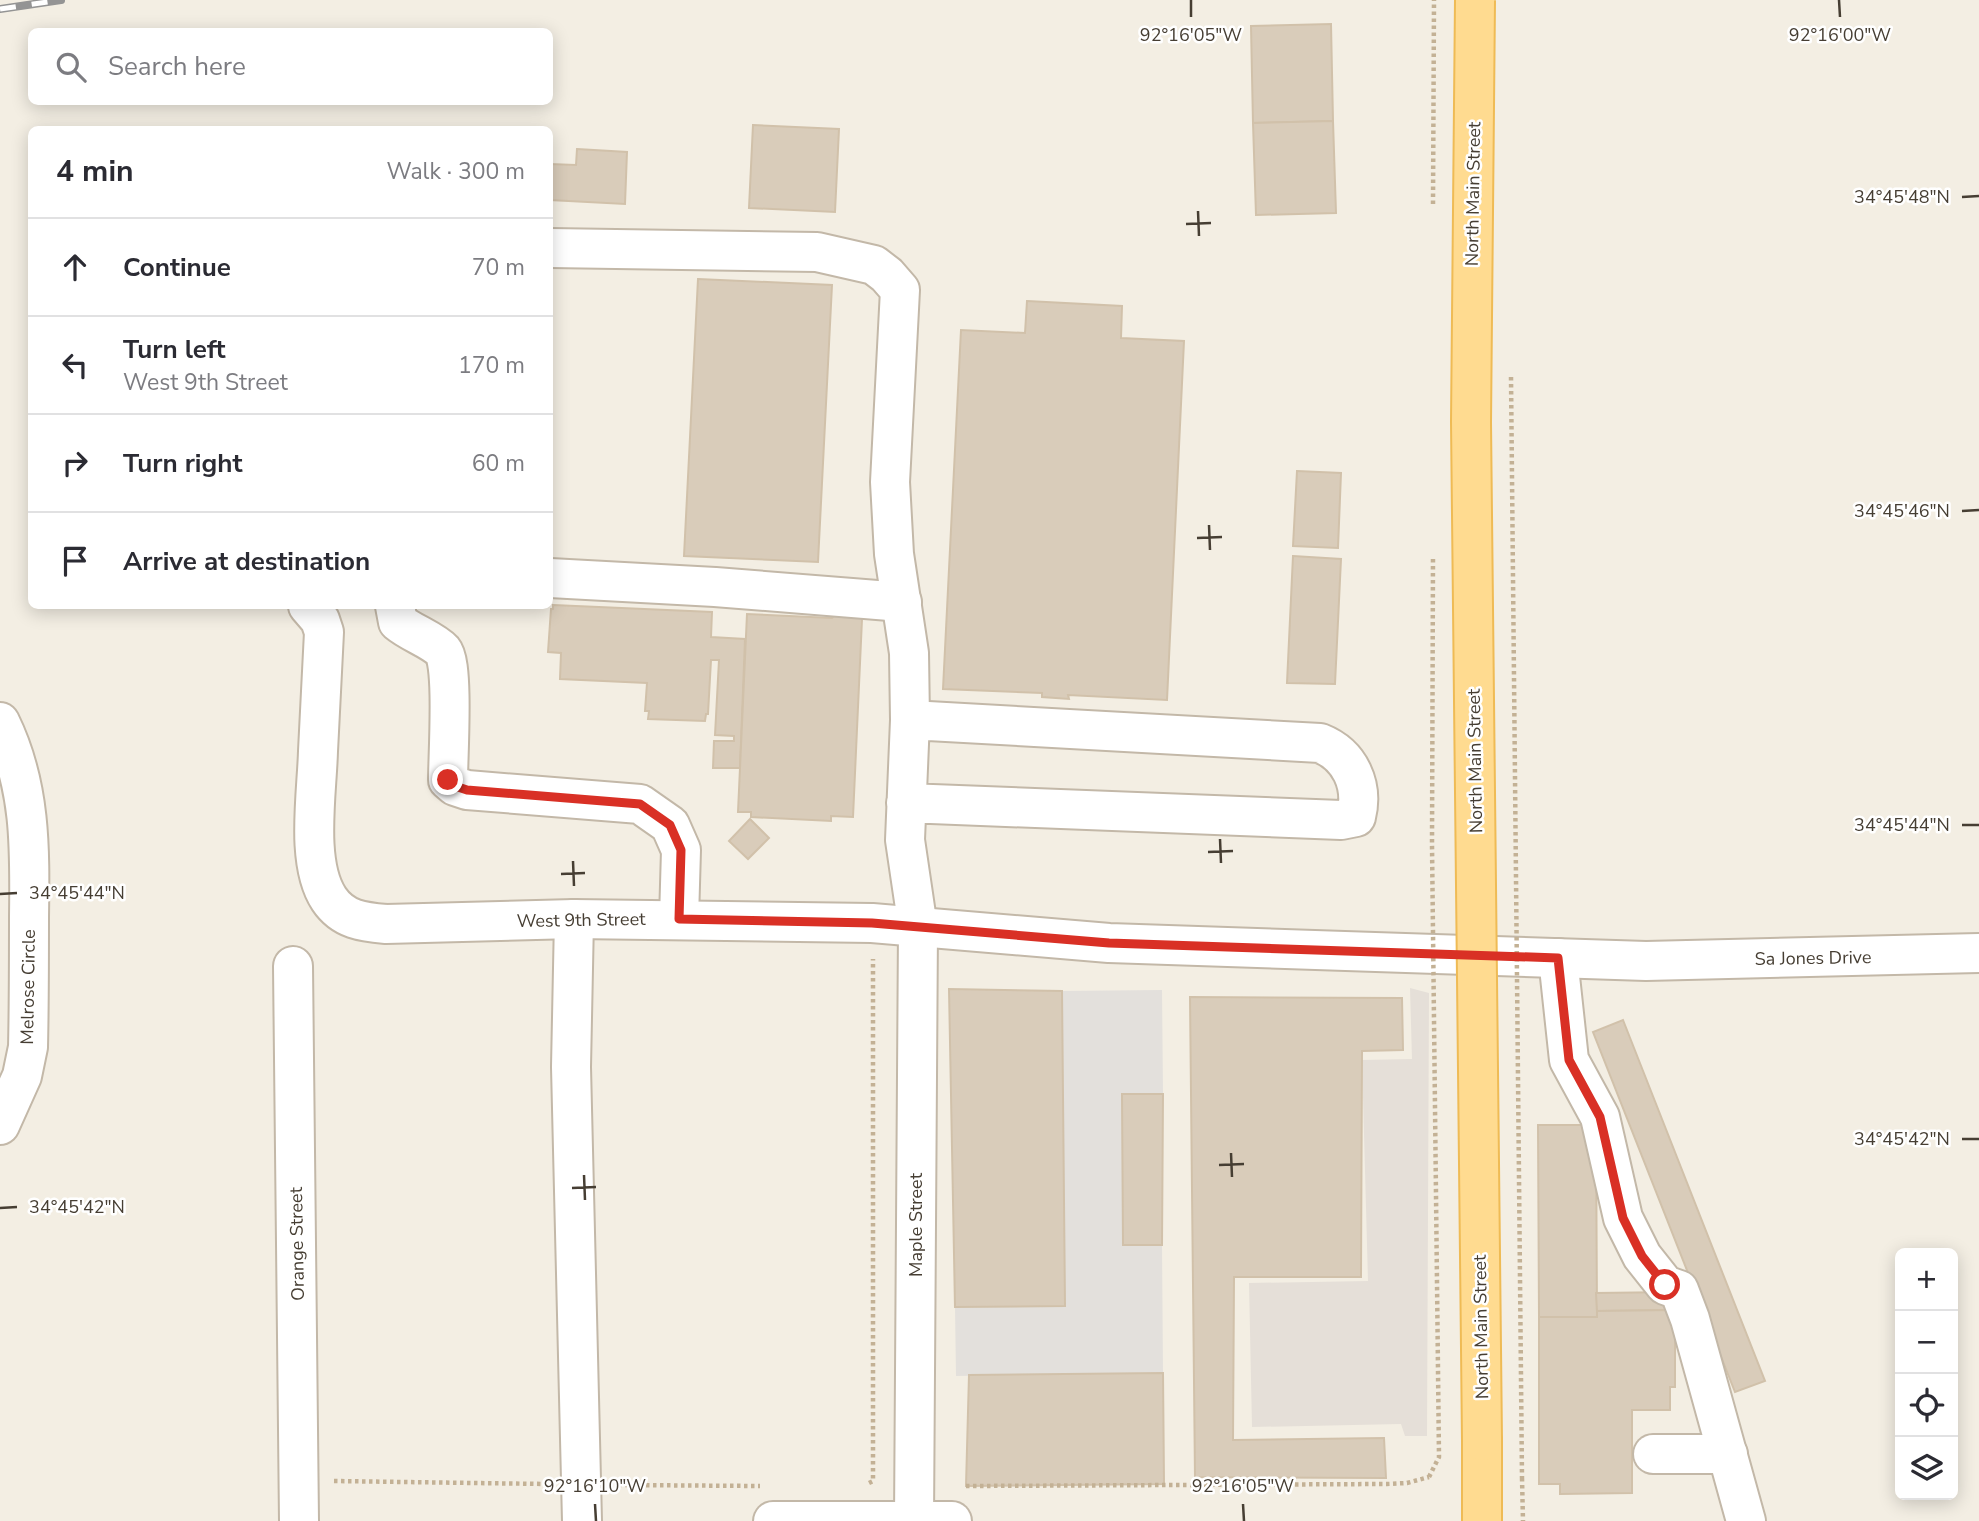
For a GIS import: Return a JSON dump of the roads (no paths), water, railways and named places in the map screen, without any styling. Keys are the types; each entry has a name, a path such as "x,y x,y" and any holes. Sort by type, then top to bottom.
{"main road":[{"name":"North Main Street","path":"1475,0 1471,422 1482,1521"}],"street":[{"name":"Maple Street","path":"553,247 817,252 874,265 900,290 890,482 894,554 909,653 910,720 905,840 918,929 914,1509"},
{"path":"553,578 715,587 902,602"},
{"name":"West 9th Street","path":"311,609 320,620 324,632 314,844 320,879 329,899 342,914 360,922 386,925 574,919 679,919 872,923 918,929 1109,943 1646,961"},
{"path":"396,609 398,622 412,633 436,645 445,654 449,676 448,780 467,790 640,804 670,825 681,850 679,919"},
{"path":"906,803 1341,820 1356,817 1359,805 1358,785 1352,770 1334,748 1320,743 910,720"},
{"name":"Melrose Circle","path":"0,722 20,771 30,857 28,1047 22,1076 0,1125"},
{"path":"574,919 571,1067 581,1503"},
{"name":"Sa Jones Drive","path":"1646,961 1979,953"},
{"path":"1558,958 1569,1060 1600,1117 1623,1218 1642,1256 1665,1285 1679,1290 1690,1319 1746,1521"},
{"name":"Orange Street","path":"293,966 299,1521"},
{"path":"1653,1454 1728,1454"},
{"path":"771,1504 914,1509 952,1521"}],"railway":[{"path":"0,9 61,0"}]}
